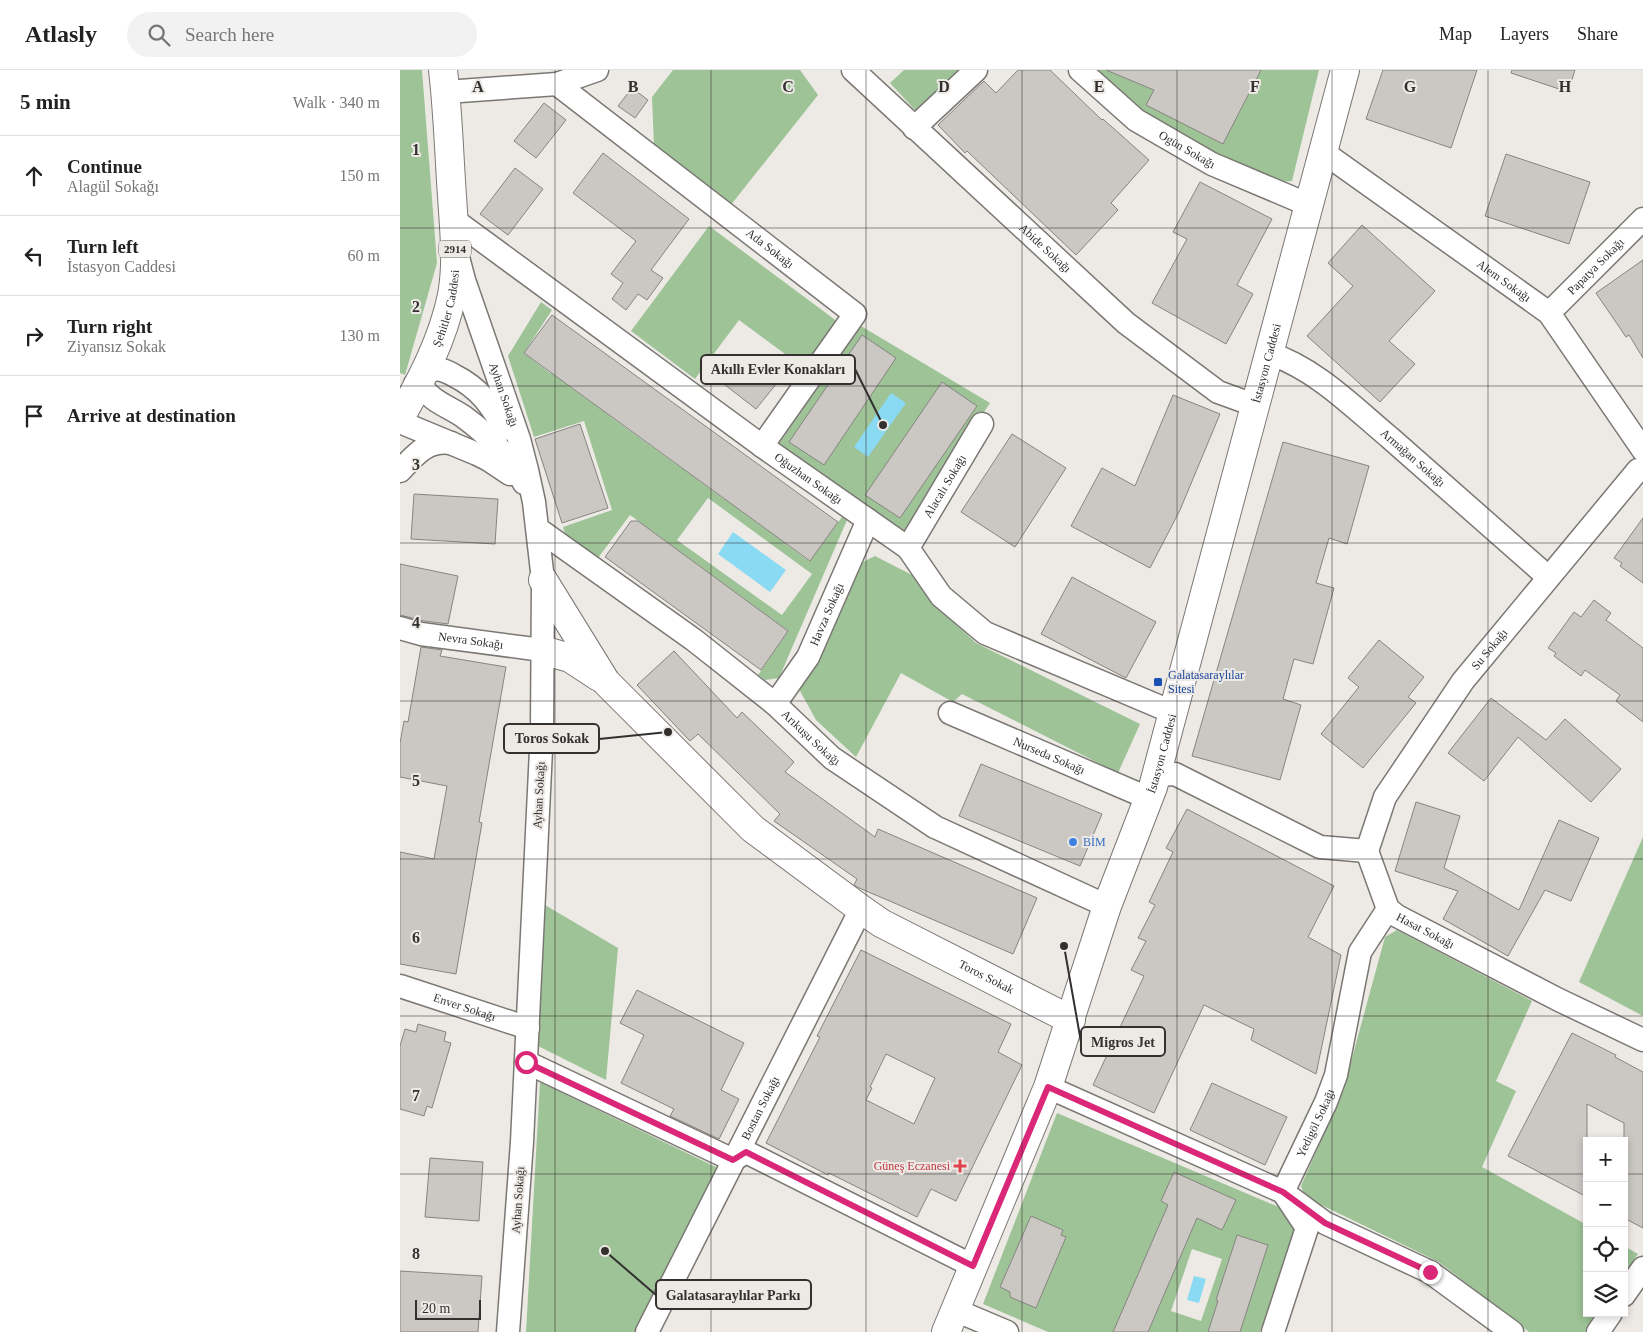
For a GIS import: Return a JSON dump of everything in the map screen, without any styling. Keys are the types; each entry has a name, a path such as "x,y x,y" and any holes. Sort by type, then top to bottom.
{"street":[{"path":"444,81 557,84 597,70"},
{"name":"Abide Sokağı","path":"852,70 1126,323 1218,392 1254,405"},
{"path":"914,128 976,70"},
{"name":"Ogün Sokağı","path":"1080,70 1136,120 1212,164 1309,205"},
{"name":"İstasyon Caddesi","path":"950,1321 1048,1087 1107,906 1152,786 1345,70"},
{"name":"Şehitler Caddesi","path":"400,418 423,377 440,336 452,296 455,278 454,229 444,81"},
{"name":"Ada Sokağı","path":"557,84 855,314 762,446"},
{"name":"Alem Sokağı","path":"1323,152 1549,313 1643,450"},
{"name":"Papatya Sokağı","path":"1549,313 1643,219"},
{"name":"Oğuzhan Sokağı","path":"454,229 908,548 941,596 985,634 1172,712"},
{"name":"Ayhan Sokağı","path":"454,229 464,280 518,439 534,502 543,580 542,729 528,1028 508,1332"},
{"name":"Armağan Sokağı","path":"1268,353 1288,359 1328,385 1548,577"},
{"path":"400,390 414,385 427,373 440,370 466,381 490,404 505,430 534,502"},
{"path":"423,377 421,384 427,394 466,418 511,462 534,502"},
{"path":"400,422 489,460 519,482 534,502"},
{"name":"Alacalı Sokağı","path":"908,548 982,424"},
{"path":"400,470 416,454 432,444 442,442 454,444"},
{"name":"Su Sokağı","path":"1367,851 1385,797 1463,681 1638,470 1643,470"},
{"name":"Havza Sokağı","path":"775,704 808,657 868,520"},
{"name":"Arıkuşu Sokağı","path":"538,530 694,640 775,704 832,758 936,827 1107,906"},
{"name":"Toros Sokak","path":"543,580 606,682 754,828 861,910 1071,1020"},
{"name":"Nevra Sokağı","path":"400,628 421,634 542,650"},
{"path":"542,650 570,658 606,682"},
{"name":"Nurseda Sokağı","path":"950,713 1152,786"},
{"path":"1152,786 1175,774 1320,847 1367,851"},
{"name":"Hasat Sokağı","path":"1367,851 1388,909 1396,916 1559,1000 1643,1040"},
{"name":"Yedigöl Sokağı","path":"1283,1192 1326,1102 1336,1075 1360,952 1388,909"},
{"name":"Bostan Sokağı","path":"647,1332 861,910"},
{"name":"Enver Sokağı","path":"400,986 528,1028"},
{"path":"526,1062 733,1160 746,1152 973,1266"},
{"path":"1048,1087 1283,1192 1325,1223 1430,1272 1512,1332"},
{"path":"1273,1332 1307,1228 1283,1192"},
{"path":"1628,1289 1643,1268"},
{"path":"1598,1332 1608,1317"},
{"path":"950,1321 1006,1332"}],"green space":[{"path":"400,70 422,70 437,263 405,375 400,373"},
{"path":"673,70 800,70 818,95 730,206 654,146 652,97"},
{"path":"904,70 959,70 916,111 890,83"},
{"path":"1097,70 1319,70 1292,181 1281,182 1220,157 1142,111"},
{"path":"709,226 838,322 804,368 739,320 695,379 631,331"},
{"path":"541,302 552,310 524,353 550,373 577,371 567,385 594,404 604,390 611,417 680,467 700,476 698,480 724,499 751,498 741,511 767,530 794,527 783,542 809,561 842,517 847,520 779,678 765,680 758,675 788,631 762,612 751,627 746,600 630,515 598,558 565,534 563,527 612,510 584,421 534,437 508,356","holes":["708,498 812,574 782,615 677,540"]},
{"path":"861,326 990,403 901,536 776,448"},
{"path":"875,556 912,575 930,600 976,643 1140,724 1118,773 962,694 953,702 901,673 856,757 816,720 799,689 851,568"},
{"path":"1643,837 1643,1016 1579,982"},
{"path":"545,905 618,948 606,1080 538,1046"},
{"path":"1397,930 1532,1001 1496,1081 1516,1091 1482,1167 1583,1223 1583,1317 1595,1317 1585,1332 1529,1332 1439,1262 1305,1197 1301,1186 1343,1091 1385,937"},
{"path":"540,1082 722,1170 637,1332 526,1332"},
{"path":"1057,1113 1281,1208 1296,1229 1260,1332 1048,1332 983,1304","holes":["1192,1249 1222,1259 1201,1321 1171,1311"]},
{"path":"1628,1248 1638,1254 1628,1268"}],"water":[{"path":"891,393 906,403 868,457 854,447"},
{"path":"733,532 786,570 770,592 718,554"},
{"path":"1194,1276 1206,1279 1199,1303 1187,1300"}],"building":[{"path":"1018,70 1050,70 1102,120 1149,160 1111,203 1118,210 1076,255 967,151 965,153 938,125 984,81 996,93"},
{"path":"1106,70 1261,70 1223,144 1146,105 1154,90"},
{"path":"1383,70 1477,70 1451,148 1366,119"},
{"path":"1512,70 1575,70 1568,92 1511,73"},
{"path":"632,88 648,100 635,118 618,106"},
{"path":"544,103 566,120 536,158 514,141"},
{"path":"603,153 689,219 651,270 663,278 647,300 638,294 626,310 612,299 623,283 611,274 636,241 573,193"},
{"path":"1506,154 1590,182 1569,244 1485,216"},
{"path":"515,168 543,189 508,235 480,214"},
{"path":"1200,182 1272,219 1237,285 1253,294 1226,344 1152,303 1187,239 1173,232"},
{"path":"1362,225 1435,291 1389,341 1415,364 1380,402 1307,336 1353,286 1328,263"},
{"path":"1643,260 1643,358 1629,335 1626,337 1596,293"},
{"path":"552,315 838,522 810,561 524,353"},
{"path":"862,335 896,358 824,465 789,442"},
{"path":"740,355 777,383 756,409 720,381"},
{"path":"942,382 977,406 900,518 865,495"},
{"path":"1173,395 1220,414 1180,510 1150,568 1071,526 1102,468 1135,486"},
{"path":"580,424 608,508 562,523 535,439"},
{"path":"1012,434 1066,468 1015,547 961,512"},
{"path":"1283,442 1369,466 1347,544 1329,538 1316,583 1334,588 1313,664 1294,659 1283,699 1301,705 1280,780 1192,756"},
{"path":"414,494 498,499 495,544 411,539"},
{"path":"1643,518 1643,583 1620,566 1622,563 1614,558"},
{"path":"631,521 638,521 788,631 761,670 605,557"},
{"path":"400,564 458,576 448,624 400,615"},
{"path":"1072,577 1156,622 1126,678 1041,634"},
{"path":"1594,600 1611,613 1606,620 1643,648 1643,722 1616,701 1620,695 1585,670 1581,676 1554,656 1556,653 1548,648 1574,612 1581,617"},
{"path":"1379,640 1424,677 1408,697 1416,703 1363,768 1321,734 1359,687 1348,678"},
{"path":"421,647 442,650 440,656 506,667 479,822 482,823 456,974 400,964 400,852 434,859 447,786 400,777 400,743 404,721 408,722"},
{"path":"674,651 737,718 742,712 794,762 785,772 875,837 878,829 1037,898 1013,954 857,887 854,885 857,879 774,821 780,814 698,734 690,741 637,685"},
{"path":"1491,698 1546,740 1565,719 1621,769 1591,802 1518,737 1484,781 1448,753"},
{"path":"981,764 1102,814 1080,866 959,816"},
{"path":"1416,802 1460,816 1444,868 1519,910 1559,820 1599,838 1571,901 1545,890 1508,956 1443,919 1458,891 1395,871"},
{"path":"1187,809 1334,886 1308,937 1341,955 1316,1074 1251,1040 1254,1029 1204,1005 1154,1113 1093,1085 1144,976 1131,970 1146,941 1138,938 1155,905 1149,902 1173,852 1166,848"},
{"path":"861,950 1011,1024 998,1052 1022,1065 956,1201 931,1189 917,1217 766,1143 820,1037 817,1036","holes":["886,1054 935,1078 914,1124 866,1100 872,1088 870,1087"]},
{"path":"637,990 744,1043 721,1090 739,1099 719,1139 670,1116 674,1109 621,1083 644,1035 620,1023"},
{"path":"418,1024 446,1032 444,1041 451,1043 432,1108 427,1106 424,1116 400,1109 400,1046 405,1029 416,1032"},
{"path":"1572,1033 1616,1055 1615,1057 1643,1072 1643,1228 1628,1220 1628,1137 1624,1137 1624,1123 1587,1104 1587,1137 1583,1137 1583,1195 1508,1156"},
{"path":"1212,1083 1287,1117 1265,1165 1190,1130"},
{"path":"430,1158 483,1162 479,1221 425,1217"},
{"path":"1174,1172 1236,1200 1222,1230 1197,1218 1148,1332 1113,1332 1168,1205 1161,1201"},
{"path":"1031,1216 1063,1230 1061,1235 1066,1237 1036,1308 1010,1297 1010,1292 1000,1287"},
{"path":"1237,1235 1268,1245 1240,1332 1208,1332 1218,1301 1216,1300"},
{"path":"400,1271 482,1276 478,1332 400,1332"}],"place":[{"name":"Akıllı Evler Konakları","path":"883,425"},
{"name":"Galatasaraylılar Sitesi","path":"1158,682"},
{"name":"Toros Sokak","path":"668,732"},
{"name":"BİM","path":"1073,842"},
{"name":"Migros Jet","path":"1064,946"},
{"name":"Güneş Eczanesi","path":"960,1166"},
{"name":"Galatasaraylılar Parkı","path":"605,1251"}],"route":[{"path":"526,1062 733,1160 746,1152 973,1266 1048,1087 1283,1192 1325,1223 1430,1272"}]}
